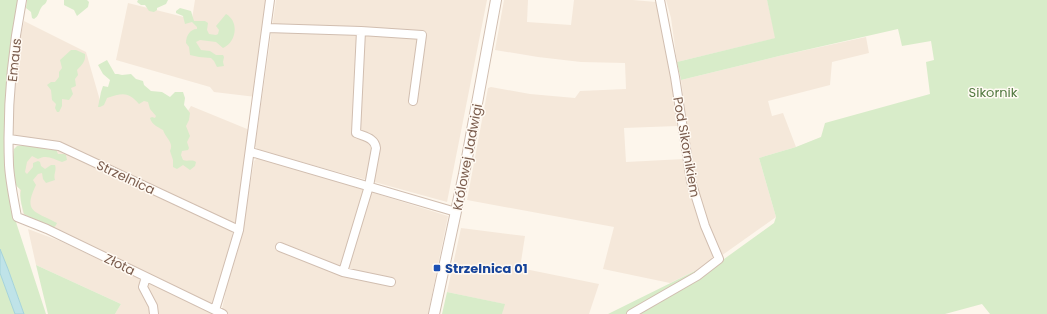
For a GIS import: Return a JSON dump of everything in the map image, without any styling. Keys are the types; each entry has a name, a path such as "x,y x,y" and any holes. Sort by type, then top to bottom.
{"street":[{"name":"Emaus","path":"17,217 9,166 9,139 14,53 22,0"},
{"path":"219,312 239,230 270,0"},
{"name":"Królowej Jadwigi","path":"434,314 467,161 496,0"},
{"name":"Pod Sikornikiem","path":"631,314 697,276 719,259 705,226 691,181 675,76 660,0"},
{"path":"267,28 361,31 422,35 414,101"},
{"path":"343,272 369,186 376,146 371,139 356,134 361,31"},
{"name":"Strzelnica","path":"9,139 59,146 239,230"},
{"path":"250,152 456,212"},
{"name":"Złota","path":"17,217 47,229 219,312"},
{"path":"280,247 343,272 391,282"},
{"path":"146,277 143,287 154,314"}],"shaded area":[{"path":"195,0 269,0 257,97 214,92 210,87 116,60 128,3 192,19"},
{"path":"276,0 487,0 447,202 258,150 255,146"},
{"path":"504,0 528,0 527,22 571,25 574,0 633,0 656,2 659,7 674,95 677,126 624,128 626,162 684,159 714,255 713,259 707,265 670,283 603,269 614,227 467,200 488,88 491,87 530,94 575,98 580,91 626,89 625,63 581,62 495,50"},
{"path":"666,0 767,0 776,38 677,62 671,18"},
{"path":"24,21 86,52 101,104 114,84 186,114 191,106 252,131 237,221 233,224 73,148 13,138 11,134 14,67"},
{"path":"866,37 869,53 832,62 830,85 768,101 772,116 783,113 796,147 759,158 776,217 721,256 710,229 694,178 681,80"},
{"path":"20,146 51,147 66,151 231,229 233,235 214,303 208,304 25,216 23,213 14,152"},
{"path":"258,157 448,216 428,314 221,314 229,276 242,234 254,161"},
{"path":"461,228 525,236 520,268 599,284 589,314 502,314 504,304 447,292"},
{"path":"28,229 60,241 215,314 115,314 121,304 36,265"}],"green space":[{"path":"0,0 20,0 9,86 13,207 16,222 46,314 24,314 0,251"},
{"path":"27,0 47,0 41,8 38,16 34,19 32,18 31,12 26,8"},
{"path":"64,0 87,0 89,2 88,7 77,16 74,10 64,5"},
{"path":"138,0 168,0 166,4 157,8 154,12 149,11 145,5 141,5 137,2"},
{"name":"Sikornik","path":"767,0 1047,0 1047,314 990,314 982,304 945,314 608,314 707,265 713,267 774,223 776,217 759,158 796,147 821,137 825,123 930,94 926,62 934,60 931,41 902,46 898,29 681,80 677,62 775,38"},
{"path":"180,8 191,11 194,21 205,21 208,23 207,30 209,34 218,34 219,30 216,26 226,14 230,17 233,21 235,31 234,36 228,45 223,48 216,42 200,40 196,42 201,50 210,51 216,55 223,55 224,66 217,67 211,58 190,55 189,47 186,43 187,38 189,33 197,29 197,27 192,22 185,24 183,16 176,13 176,11"},
{"path":"71,50 76,50 85,54 85,59 77,70 78,75 75,79 76,86 71,88 73,94 69,100 62,99 62,106 59,112 57,112 55,108 56,104 52,100 51,90 47,85 51,82 55,82 59,77 59,72 62,68 60,60"},
{"path":"107,60 115,74 131,74 136,79 143,81 144,85 151,91 162,92 170,97 175,92 183,92 185,98 184,105 190,113 186,126 190,136 187,142 189,148 188,150 182,151 181,155 183,160 196,162 195,166 190,170 183,165 177,169 173,167 173,160 170,151 171,145 163,130 155,126 152,122 150,118 155,118 156,116 150,109 148,102 144,101 139,104 128,95 121,94 107,98 104,105 98,107 103,86 108,87 110,80 103,74 98,65"},
{"path":"28,145 47,148 48,150 51,148 56,149 58,154 66,155 67,160 62,162 44,157 38,159 32,156 27,162 25,172 27,174 33,167 33,163 38,161 45,169 51,165 55,165 55,180 46,183 43,179 42,173 38,174 33,180 36,185 31,201 33,210 57,223 53,229 24,214 20,193 21,190 14,182 14,149 17,146"},
{"path":"36,265 121,304 115,314 48,314"},
{"path":"0,273 15,314 0,314"},
{"path":"447,292 505,304 502,314 442,314"}],"water":[{"path":"0,249 24,314 15,314 0,273"}],"place":[{"name":"Strzelnica 01","path":"437,268"}]}
